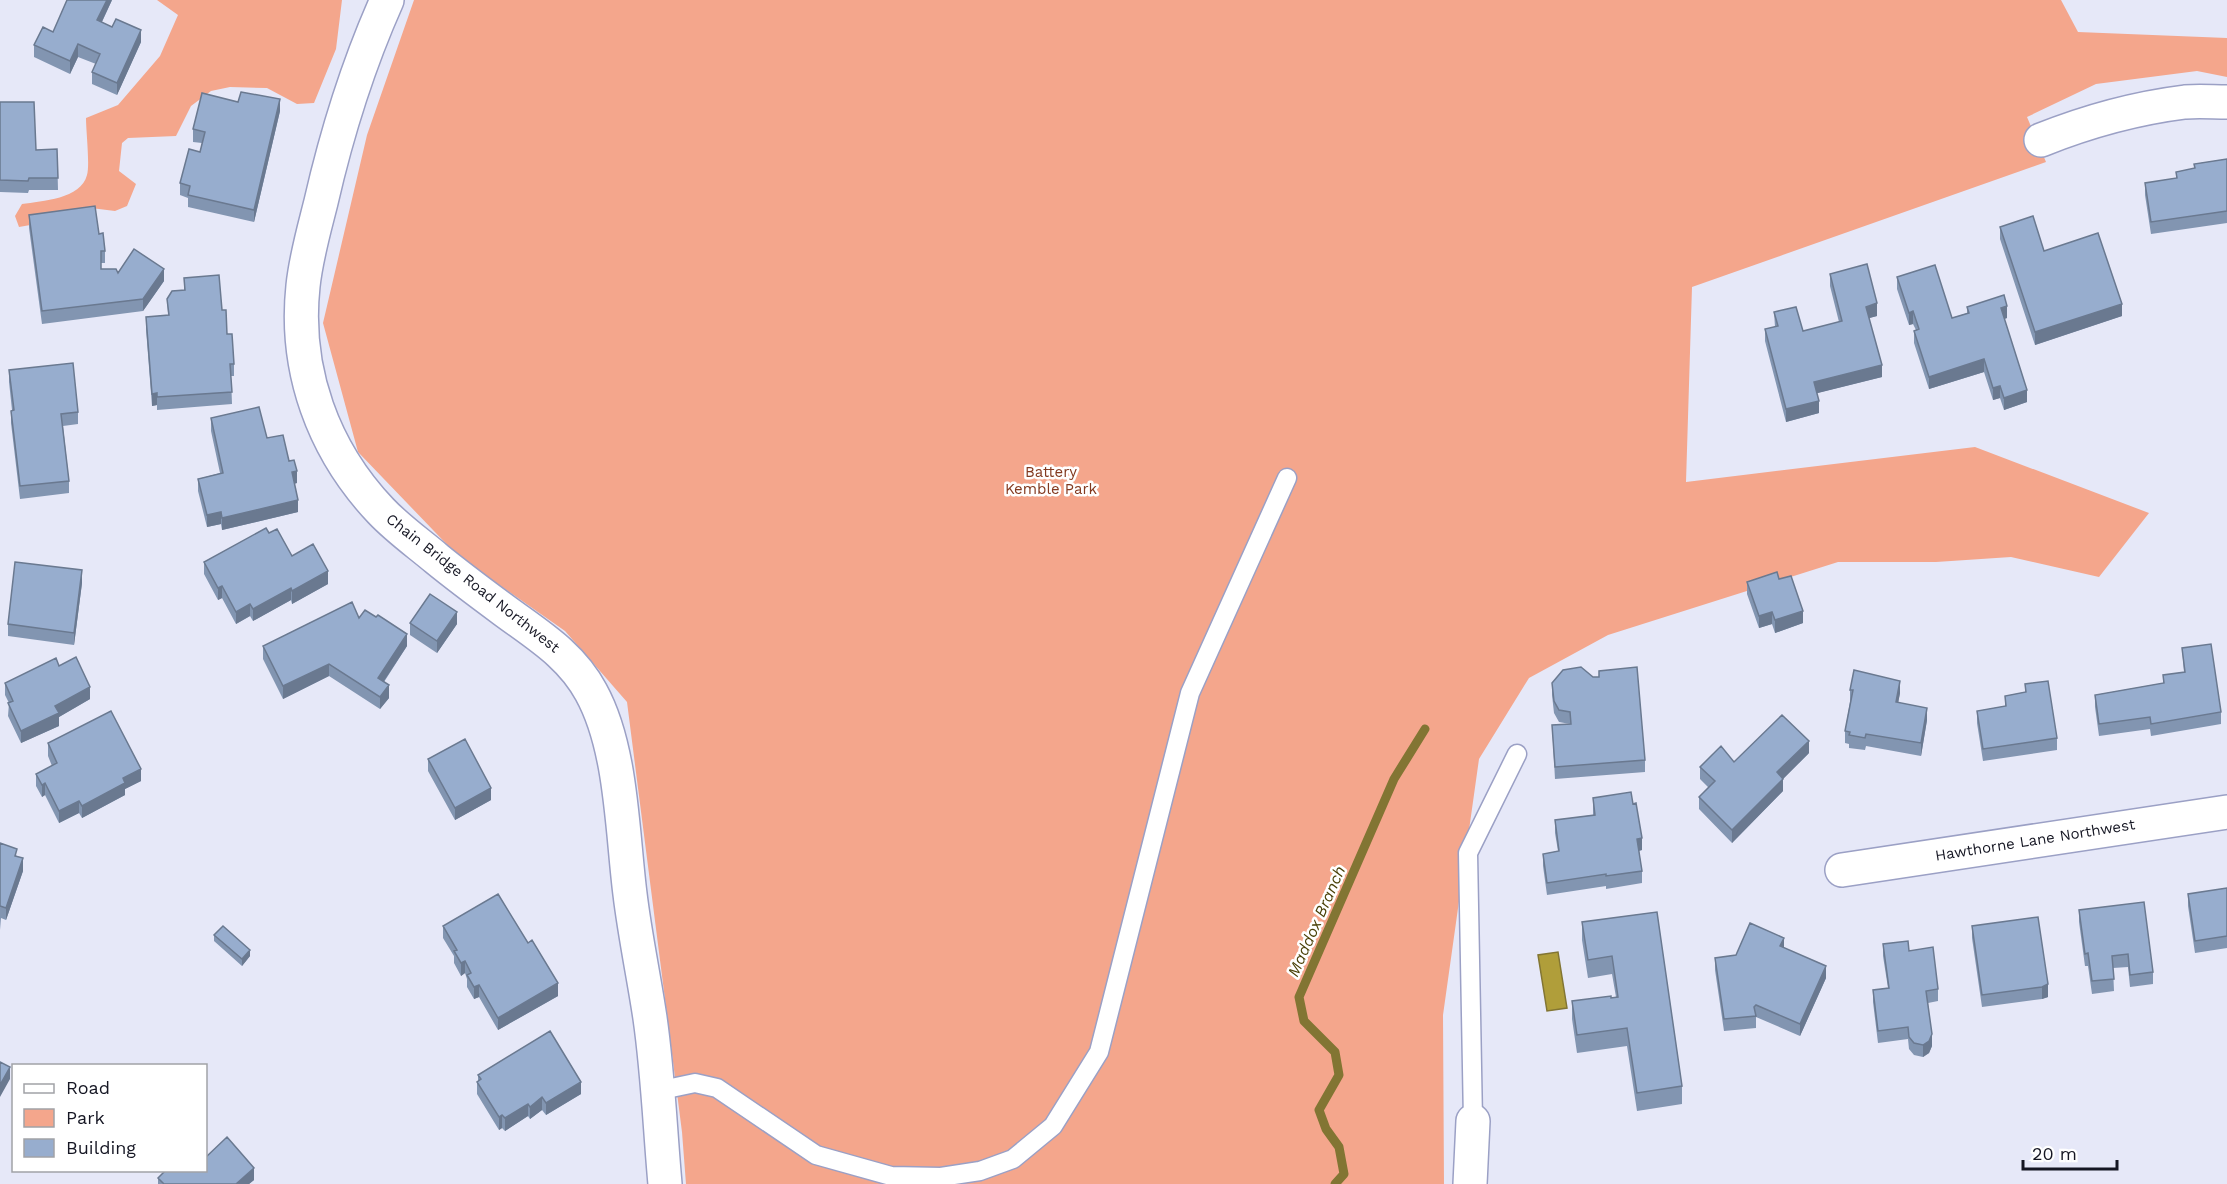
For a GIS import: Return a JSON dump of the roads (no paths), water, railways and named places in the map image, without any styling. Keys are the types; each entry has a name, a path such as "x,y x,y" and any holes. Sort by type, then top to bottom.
{"street":[{"name":"Chain Bridge Road Northwest","path":"387,0 351,92 333,150 307,257 301,311 305,370 316,405 329,435 349,471 371,500 384,514 442,563 560,651 582,675 593,694 605,726 620,799 633,918 650,1019 665,1184"},
{"path":"2042,141 2072,128 2151,108 2187,102 2227,102"},
{"name":"Hawthorne Lane Northwest","path":"1842,870 2227,812"},
{"path":"1470,1184 1473,1121"}],"lane":[{"path":"657,1091 695,1083 717,1088 816,1155 891,1176 941,1177 980,1171 1013,1159 1053,1126 1099,1052 1190,693 1287,478"},
{"path":"1473,1121 1468,853 1517,754"}],"waterway":[{"name":"Maddox Branch","path":"1335,1184 1344,1174 1339,1147 1326,1129 1319,1110 1339,1075 1335,1052 1304,1021 1299,997 1394,779 1425,729"}],"park label":[{"name":"Battery Kemble Park","path":"1051,480"}]}
